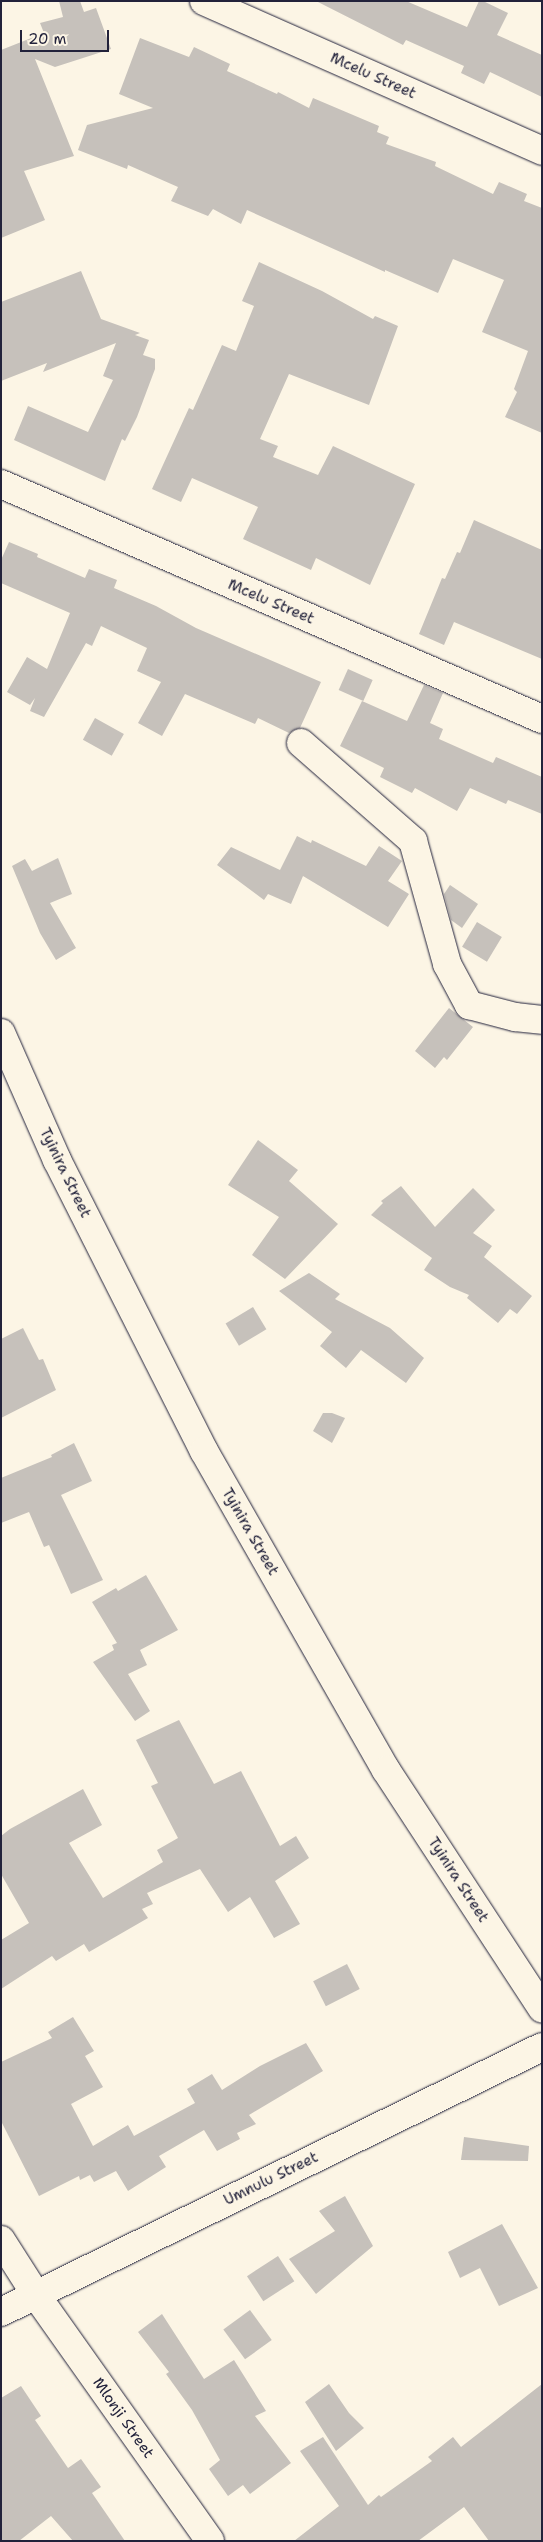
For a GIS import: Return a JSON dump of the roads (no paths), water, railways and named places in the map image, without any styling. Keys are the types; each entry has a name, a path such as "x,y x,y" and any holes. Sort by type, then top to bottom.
{"street":[{"name":"Mcelu Street","path":"204,1 542,151"},
{"name":"Mcelu Street","path":"1,484 542,719"},
{"path":"301,743 403,830 412,841 447,964 469,1005 515,1017 542,1020"},
{"name":"Tyinira Street","path":"1,1033 57,1160 204,1451 386,1770 542,2008"},
{"name":"Umnulu Street","path":"1,2312 542,2047"},
{"name":"Mlonji Street","path":"1,2240 36,2295 210,2541"}]}
